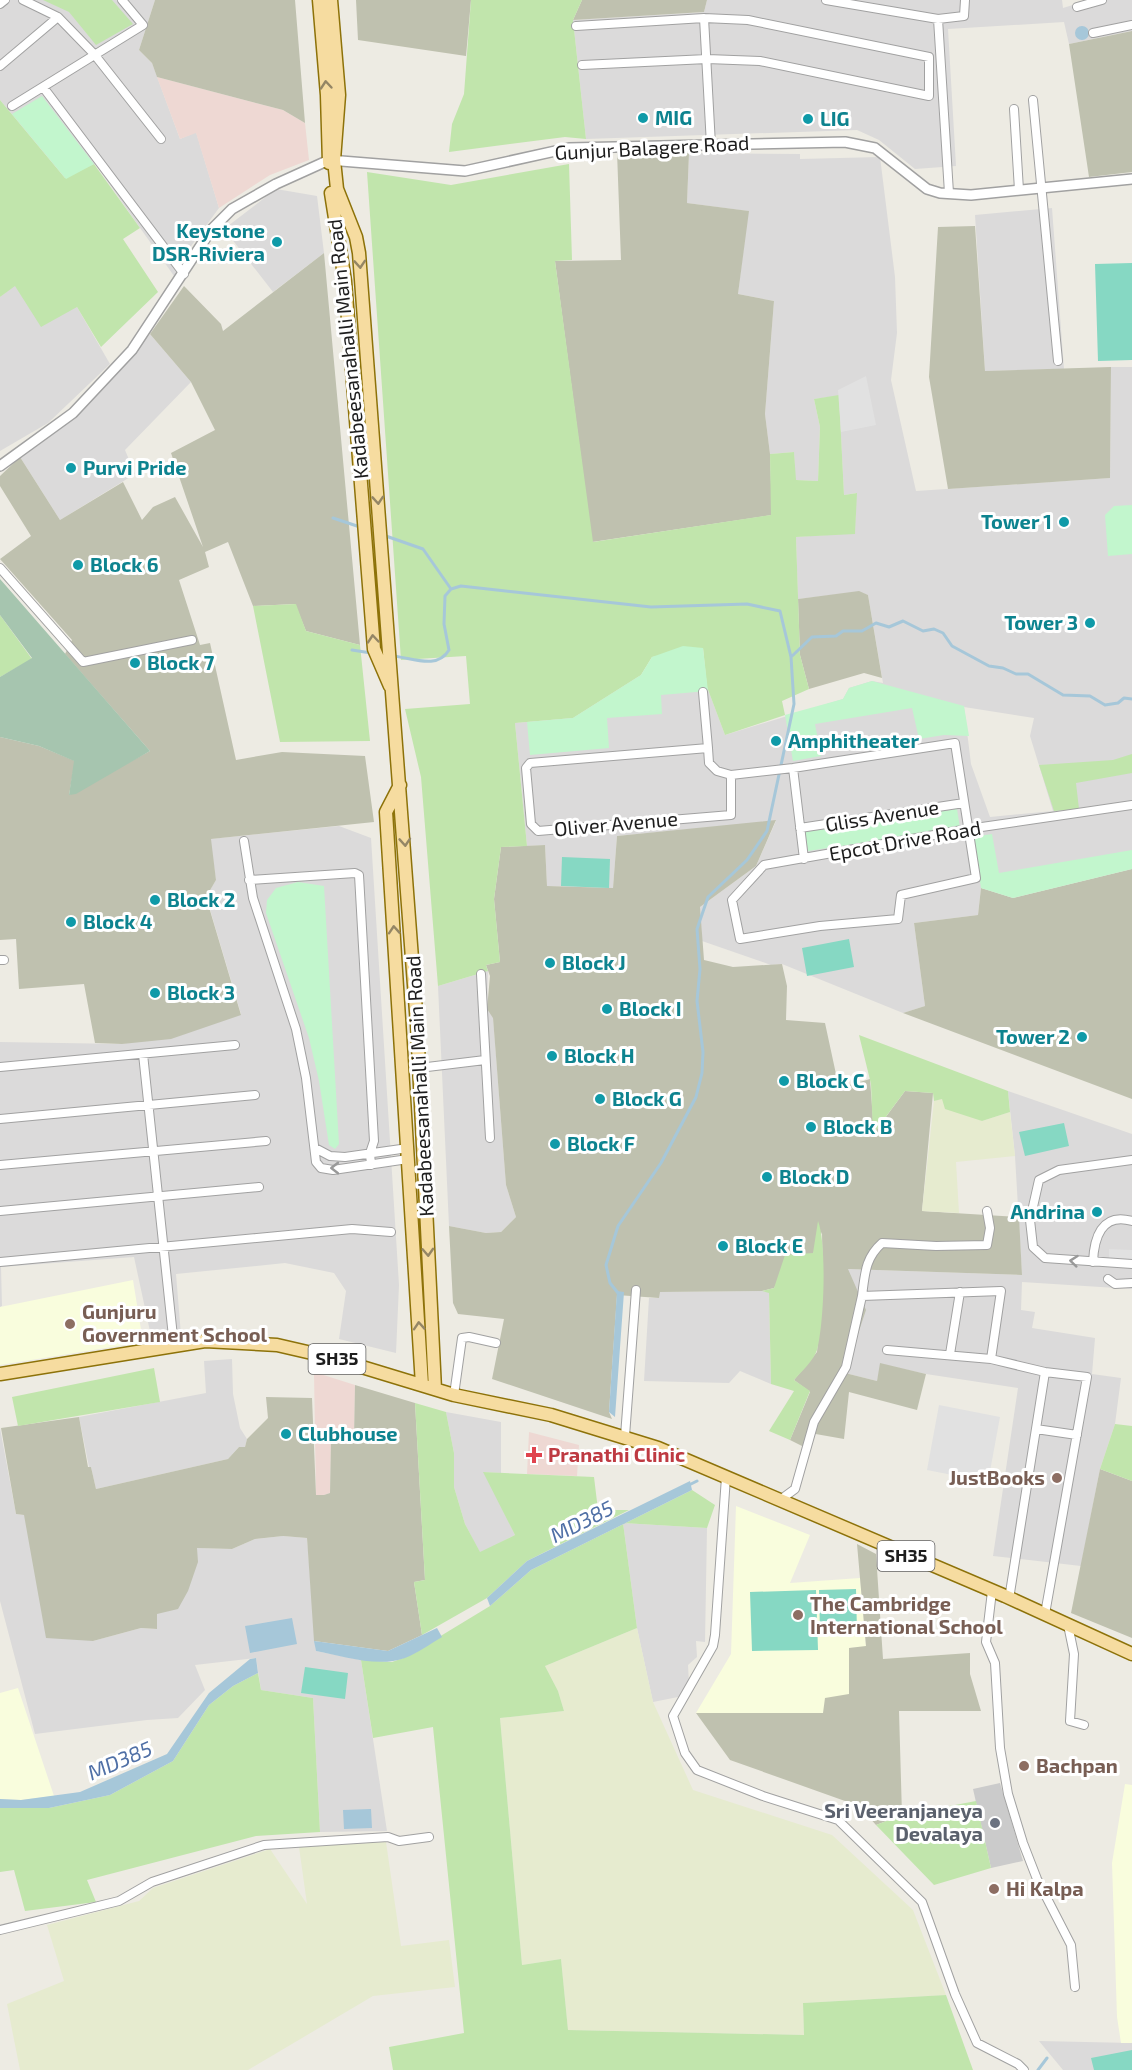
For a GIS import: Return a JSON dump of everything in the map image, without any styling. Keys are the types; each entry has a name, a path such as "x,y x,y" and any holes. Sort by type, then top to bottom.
{"main road":[{"name":"Kadabeesanahalli Main Road","path":"319,0 345,281 374,649 394,693"},
{"name":"Kadabeesanahalli Main Road","path":"332,0 339,94 332,160 340,202 356,237 359,253 394,693 419,1068 435,1389"},
{"name":"Kadabeesanahalli Main Road","path":"400,784 386,812 422,1385"},
{"name":"SH35","path":"0,1374 218,1341 278,1345 454,1395 551,1415 625,1436 680,1457 1132,1653"}],"street":[{"path":"0,4 5,0"},
{"path":"23,0 58,17 94,54 161,139"},
{"path":"12,106 143,25 122,0"},
{"path":"826,0 938,19 964,16 965,0"},
{"path":"1077,7 1102,0"},
{"path":"0,66 58,17"},
{"path":"576,26 704,18 748,20 929,57 929,96 760,61 707,59 582,65"},
{"path":"704,18 711,145"},
{"path":"938,19 949,193"},
{"path":"1093,33 1132,25"},
{"path":"43,87 183,274"},
{"path":"1032,100 1058,361"},
{"path":"1014,109 1019,190"},
{"name":"Gunjur Balagere Road","path":"0,466 73,413 132,350 211,230 232,209 276,184 332,160 465,171 569,148 845,142 875,148 927,189 949,193 971,195 1132,179"},
{"path":"0,568 83,662 90,663 192,640"},
{"path":"703,692 709,763 717,771 730,775 793,768 955,743 968,830"},
{"name":"Oliver Avenue","path":"708,748 530,763 526,768 533,829 538,831 731,815 730,775"},
{"path":"793,768 804,859"},
{"name":"Gliss Avenue","path":"800,828 964,803"},
{"name":"Epcot Drive Road","path":"968,830 976,878 901,895 898,919 820,926 740,939 732,900 764,865 968,830 1132,805"},
{"path":"244,841 249,880 296,1029 306,1078 316,1162 321,1168 333,1170 371,1165 408,1153"},
{"path":"249,880 355,873 359,875 374,1141 370,1153 371,1165"},
{"path":"481,974 490,1138"},
{"path":"0,1067 235,1045"},
{"path":"143,1054 174,1346"},
{"path":"419,1068 485,1060"},
{"path":"0,1119 255,1095"},
{"path":"0,1165 266,1141"},
{"path":"315,1148 330,1156 408,1153"},
{"path":"1132,1160 1059,1170 1039,1180 1030,1220 1033,1247 1045,1258 1132,1264"},
{"path":"0,1211 260,1187"},
{"path":"780,1500 795,1489 814,1422 846,1367 862,1296 866,1265 873,1251 882,1243 936,1246 987,1245 990,1228 987,1211"},
{"path":"1093,1263 1094,1240 1102,1228 1115,1220 1132,1221"},
{"path":"0,1262 352,1229 391,1232"},
{"path":"1108,1279 1115,1284 1132,1283"},
{"path":"625,1436 636,1290"},
{"path":"950,1354 960,1292"},
{"path":"862,1296 1001,1292 991,1359"},
{"path":"454,1395 462,1338 468,1337 496,1343"},
{"path":"887,1350 991,1359 1044,1372 1087,1377 1045,1614"},
{"path":"1009,1599 1044,1372"},
{"path":"1036,1429 1077,1434"},
{"path":"726,1477 713,1646 673,1716 684,1753 697,1770 763,1796 838,1820 922,1902 955,1994 977,2043 1018,2064 1024,2070"},
{"path":"992,1591 986,1642 995,1663 1000,1748 1008,1794 1037,1879 1071,1945 1076,1987"},
{"path":"1068,1625 1074,1654 1070,1721 1084,1725"},
{"path":"0,1930 119,1901 152,1882 264,1845 388,1837 399,1841 429,1837"}],"shaded area":[{"path":"0,0 155,0 139,50 152,63 180,139 196,132 219,208 183,257 174,276 95,164 66,179 0,100"},
{"path":"155,0 295,0 305,123 283,110 157,77 152,63 139,50"},
{"path":"356,0 471,0 466,56 358,40"},
{"path":"582,0 707,0 704,12 573,20"},
{"path":"707,0 1062,0 1063,8 1089,0 1132,0 1132,31 1069,44 1064,22 948,29 956,166 915,169 879,140 857,130 586,139 573,20 704,12"},
{"path":"1132,31 1132,172 1089,177 1069,44"},
{"path":"157,77 283,110 305,123 309,160 270,175 219,208 196,133 180,139"},
{"path":"617,152 689,153 687,203 749,211 738,294 774,301 765,414 770,454 772,515 592,542 555,261 621,260"},
{"path":"689,153 800,154 800,159 880,157 895,277 897,333 891,380 916,491 1110,478 1111,367 1132,367 1132,869 981,888 978,915 914,923 925,1006 903,1013 782,964 771,965 702,941 700,907 756,866 776,821 617,836 613,888 547,886 545,845 527,846 515,723 573,718 641,675 707,687 725,735 843,699 849,688 872,681 883,683 868,595 859,592 798,599 796,537 855,533 856,493 844,495 839,396 814,399 820,427 818,481 795,480 794,452 770,454 765,414 774,301 738,294 748,211 687,203","holes":["964,707 1034,718 1030,736 1053,811 990,817 971,764"]},
{"path":"276,189 317,196 324,253 273,292 224,229"},
{"path":"1052,208 1064,369 985,371 975,215"},
{"path":"975,226 985,371 1111,367 1110,478 948,489 929,377 938,227"},
{"path":"324,253 360,645 306,631 295,604 253,606 228,542 205,552 209,567 179,580 200,645 210,643 236,760 282,752 365,756 374,822 211,839 216,880 206,897 241,1015 171,1039 122,1044 95,1043 84,984 19,989 16,939 0,940 0,737 39,746 75,761 69,795 150,751 65,654 72,640 0,559 31,536 0,486 0,476 20,457 60,520 123,482 142,520 153,507 175,497 203,547 171,453 215,430 191,382 150,334 184,286 221,324 223,331"},
{"path":"15,285 77,307 110,364 48,423 0,451 0,297"},
{"path":"150,334 191,382 125,450 135,474 60,520 20,457 81,412"},
{"path":"866,376 876,425 841,432 838,390"},
{"path":"0,579 150,751 76,794 69,795 74,761 39,746 0,737 0,677 32,658 0,615"},
{"path":"859,591 868,595 882,678 864,673 809,689 800,655 798,599"},
{"path":"776,820 756,866 700,907 704,960 733,967 782,964 787,986 786,1020 825,1023 839,1088 870,1079 874,1133 905,1091 933,1093 922,1211 1019,1217 1022,1275 848,1269 866,1310 845,1373 877,1381 880,1363 926,1374 917,1410 849,1392 844,1439 810,1433 806,1448 790,1440 810,1392 794,1380 817,1352 823,1289 822,1232 813,1254 778,1281 774,1288 762,1291 660,1292 659,1298 617,1295 609,1412 612,1419 492,1379 504,1319 458,1314 453,1303 449,1226 486,1233 501,1232 516,1217 506,1185 493,1018 487,1009 490,976 486,965 500,962 494,899 501,847 545,845 547,886 613,888 617,836"},
{"path":"339,826 371,838 399,1285 396,1353 339,1339 346,1291 334,1273 285,1263 176,1274 181,1335 151,1336 134,1257 1,1267 2,1306 0,1307 0,1042 122,1044 241,1014 206,896 216,880 210,839"},
{"path":"1132,869 1132,1099 903,1013 925,1006 914,923 978,915 981,888 1013,898"},
{"path":"488,971 487,1009 493,1017 506,1185 516,1217 501,1232 486,1233 449,1226 438,986"},
{"path":"1008,1091 1132,1134 1132,1289 1022,1282 1021,1310 1035,1312 1032,1328 1095,1338 1092,1374 1121,1378 1115,1424 1100,1469 1081,1566 993,1556 1018,1388 926,1374 881,1364 877,1381 845,1373 848,1269 1022,1275 1015,1156"},
{"path":"943,1098 982,1121 1010,1112 1015,1156 956,1162 959,1213 922,1211 934,1101"},
{"path":"1109,1249 1132,1250 1132,1259 1109,1258"},
{"name":"Gunjuru Government School","path":"133,1280 143,1342 0,1365 0,1307"},
{"path":"659,1292 769,1292 771,1384 740,1371 729,1383 644,1381 649,1298 659,1298"},
{"path":"232,1359 233,1394 240,1428 247,1439 245,1447 239,1447 228,1459 96,1489 79,1417 206,1393 204,1361"},
{"path":"314,1372 355,1385 354,1438 331,1438 330,1493 324,1495 316,1495"},
{"path":"355,1385 415,1403 425,1580 414,1582 422,1635 388,1651 314,1641 307,1538 283,1536 255,1539 232,1549 197,1548 198,1562 188,1591 178,1609 157,1614 157,1629 141,1628 93,1641 46,1638 24,1515 16,1514 1,1428 79,1417 88,1467 91,1467 96,1489 228,1459 239,1447 245,1447 247,1439 268,1418 266,1397 312,1398 316,1495 324,1495 330,1493 331,1438 354,1437"},
{"path":"939,1405 1000,1417 988,1482 927,1470"},
{"path":"446,1412 501,1422 501,1473 484,1472 515,1535 480,1553 465,1524 454,1487 454,1453"},
{"path":"0,1428 16,1514 24,1515 93,1641 141,1628 156,1629 156,1614 197,1548 232,1549 255,1539 283,1536 307,1538 316,1651 361,1660 387,1831 320,1832 313,1698 261,1690 256,1658 195,1665 205,1690 178,1718 35,1734 0,1601"},
{"path":"529,1432 579,1445 577,1476 527,1474"},
{"path":"1100,1469 1132,1481 1132,1638 1071,1613"},
{"name":"The Cambridge International School","path":"736,1506 810,1535 790,1583 860,1578 866,1647 849,1648 849,1694 823,1713 696,1713 731,1654"},
{"path":"623,1523 707,1528 705,1642 696,1641 697,1657 688,1665 689,1684 683,1696 653,1702 637,1628"},
{"path":"857,1544 876,1554 883,1659 970,1653 970,1674 981,1711 899,1711 902,1815 876,1825 859,1806 730,1760 696,1713 823,1713 825,1698 849,1694 849,1648 866,1646"},
{"path":"637,1628 653,1702 693,1790 832,1835 913,1910 946,1995 803,2003 804,2035 568,2030 561,1959 522,1965 500,1718 564,1711 558,1691 545,1666"},
{"path":"18,1688 54,1796 21,1800 0,1799 0,1693"},
{"path":"1000,1783 1023,1861 991,1868 973,1789"},
{"path":"1125,1784 1132,1785 1132,2043 1121,2043 1117,2017 1112,1863"},
{"path":"386,1842 401,1946 449,1940 455,1987 373,1996 248,2070 20,2070 7,2004 64,1981 47,1925 139,1901 153,1888 270,1849 307,1904 299,1847"},
{"path":"1039,2041 1132,2043 1132,2070 1063,2070"}],"green space":[{"path":"43,0 112,0 133,24 96,45 69,12"},
{"path":"471,0 582,0 573,20 586,139 565,137 449,152 452,124 464,94"},
{"path":"42,96 94,164 66,179 12,114"},
{"path":"0,100 65,178 94,164 140,228 123,239 158,292 101,347 77,307 41,327 15,286 0,297"},
{"path":"569,164 572,260 555,261 593,542 771,515 770,454 794,452 796,480 818,481 820,427 814,399 839,395 844,495 857,493 855,534 796,537 800,655 809,689 782,701 785,715 725,735 707,687 703,648 652,657 641,675 573,718 515,723 527,846 501,847 494,899 500,962 486,965 488,971 438,986 421,777 405,709 470,704 466,656 401,660 367,172 451,185"},
{"path":"1132,263 1132,360 1098,361 1095,264"},
{"path":"1132,505 1132,554 1108,556 1105,515 1114,506"},
{"path":"296,604 306,631 360,645 370,741 280,742 253,606"},
{"path":"0,615 32,659 0,677"},
{"path":"683,646 703,648 708,691 661,695 662,714 607,718 609,748 530,755 527,722 573,718 641,675 652,657"},
{"path":"872,681 964,706 969,736 944,735 919,739 912,708 815,724 821,756 793,761 785,715 843,699 849,688"},
{"path":"1132,754 1132,773 1076,783 1079,809 1054,811 1039,765 1113,760"},
{"path":"957,809 960,828 808,851 805,832"},
{"path":"992,834 999,873 1132,850 1132,869 1013,898 981,888 973,837"},
{"path":"562,857 610,859 609,888 561,886"},
{"path":"298,882 324,886 339,1144 335,1149 329,1145 319,1081 309,1038 266,913 267,900 276,888"},
{"path":"849,939 854,967 807,976 802,948"},
{"path":"859,1035 1008,1091 1010,1112 982,1121 945,1109 942,1099 934,1101 933,1093 905,1091 873,1134 871,1084"},
{"path":"1064,1123 1069,1146 1025,1156 1019,1132"},
{"path":"818,1221 823,1247 823,1304 819,1338 813,1358 794,1380 810,1391 790,1440 769,1431 794,1391 771,1384 769,1293 762,1291 774,1288 785,1255 813,1253"},
{"path":"154,1368 160,1402 18,1426 12,1397"},
{"path":"415,1403 446,1412 454,1453 454,1487 465,1524 480,1552 515,1535 483,1472 594,1477 598,1510 629,1510 527,1561 487,1598 422,1635 414,1582 425,1580"},
{"path":"1115,1424 1132,1426 1132,1481 1100,1469"},
{"path":"692,1490 715,1505 707,1528 625,1523"},
{"path":"623,1524 637,1628 545,1666 558,1691 564,1711 500,1718 522,1965 561,1959 568,2030 804,2035 803,2003 946,1995 973,2070 393,2070 389,2047 464,2033 433,1727 373,1738 361,1660 392,1662 406,1657 490,1606 531,1570"},
{"path":"856,1589 857,1632 820,1632 819,1590"},
{"path":"816,1590 818,1650 752,1651 750,1592"},
{"path":"305,1667 348,1673 345,1699 301,1693"},
{"path":"258,1673 261,1690 313,1698 320,1832 256,1836 87,1880 96,1902 25,1911 14,1870 0,1872 0,1808 49,1808 110,1795 173,1761 209,1705 233,1686"},
{"path":"976,1801 991,1868 934,1885 876,1825 902,1815"},
{"path":"1132,2050 1132,2070 1094,2070 1091,2058"}],"water":[{"path":"1082,26 1087,28 1089,33 1087,38 1082,40 1077,38 1075,33 1077,28"},
{"path":"617,1291 624,1292 615,1417 609,1412"},
{"path":"690,1481 692,1490 531,1570 490,1606 487,1598 527,1561"},
{"path":"292,1618 297,1644 250,1653 245,1626"},
{"path":"437,1628 442,1637 415,1654 394,1661 360,1660 316,1651 314,1641 388,1651"},
{"path":"256,1658 258,1673 233,1686 209,1705 173,1761 110,1795 49,1808 0,1808 0,1799 21,1800 80,1792 167,1754 209,1693 250,1659"},
{"path":"371,1809 372,1828 344,1829 343,1810"}],"waterway":[{"path":"333,518 360,527"},
{"path":"383,535 423,549 451,589"},
{"path":"393,656 424,661 438,660 444,656 449,650 444,624 445,596 451,589 461,586 651,607 747,604 780,611 791,657"},
{"path":"618,1293 610,1283 606,1265 618,1226 661,1163 696,1097 702,1073 703,1052 697,1001 700,969 697,929 708,897 747,860 767,831 794,704 791,657 812,637 836,636 843,631 862,631 876,623 889,627 903,621 923,631 934,629 943,633 952,646 989,666 1003,668 1016,674 1028,674 1063,695 1090,696 1105,705 1118,703 1124,698 1132,699"},
{"path":"352,650 371,653"},
{"name":"MD385","path":"689,1485 697,1481"},
{"path":"1038,2070 1047,2058"}],"place":[{"name":"MIG","path":"643,118"},
{"name":"LIG","path":"808,119"},
{"name":"Keystone DSR-Riviera","path":"277,242"},
{"name":"Purvi Pride","path":"71,468"},
{"name":"Tower 1","path":"1064,522"},
{"name":"Block 6","path":"78,565"},
{"name":"Tower 3","path":"1090,623"},
{"name":"Block 7","path":"135,663"},
{"name":"Amphitheater","path":"776,741"},
{"name":"Block 2","path":"155,900"},
{"name":"Block 4","path":"71,922"},
{"name":"Block J","path":"550,963"},
{"name":"Block 3","path":"155,993"},
{"name":"Block I","path":"607,1009"},
{"name":"Tower 2","path":"1082,1037"},
{"name":"Block H","path":"552,1056"},
{"name":"Block C","path":"784,1081"},
{"name":"Block G","path":"600,1099"},
{"name":"Block B","path":"811,1127"},
{"name":"Block F","path":"555,1144"},
{"name":"Block D","path":"767,1177"},
{"name":"Andrina","path":"1097,1212"},
{"name":"Block E","path":"723,1246"},
{"name":"Gunjuru Government School","path":"70,1324"},
{"name":"Clubhouse","path":"286,1434"},
{"name":"Pranathi Clinic","path":"534,1455"},
{"name":"JustBooks","path":"1057,1478"},
{"name":"The Cambridge International School","path":"798,1615"},
{"name":"Bachpan","path":"1024,1766"},
{"name":"Sri Veeranjaneya Devalaya","path":"995,1823"},
{"name":"Hi Kalpa","path":"994,1889"}]}
